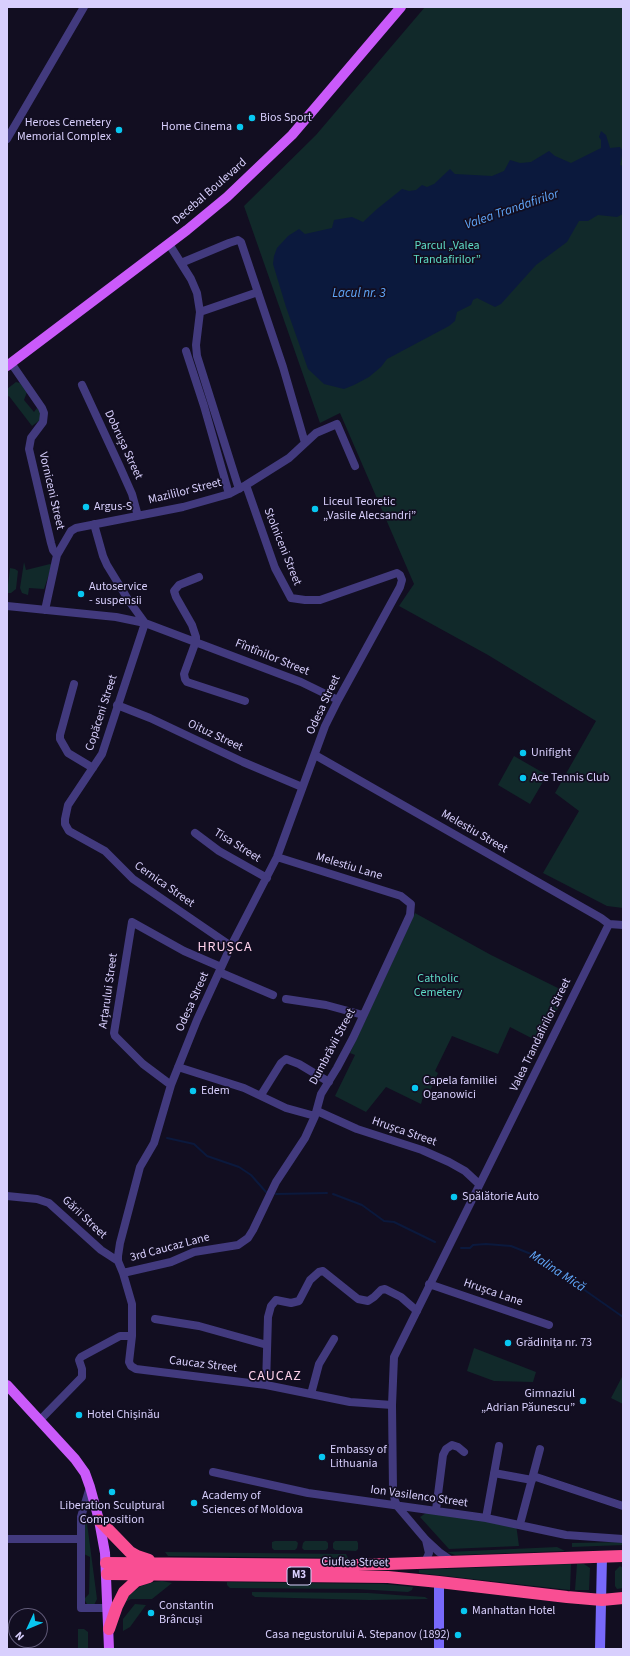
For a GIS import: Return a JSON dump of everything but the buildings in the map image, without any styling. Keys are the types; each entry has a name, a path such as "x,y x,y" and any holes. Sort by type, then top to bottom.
{"highway":[{"path":"99,1520 130,1552 158,1568 136,1581 124,1592 116,1606 109,1629"},
{"name":"M3","path":"602,1557 623,1556"},
{"name":"Ciuflea Street","path":"107,1568 421,1564 602,1557"},
{"name":"Ciuflea Street","path":"158,1568 366,1577 439,1582 554,1596 602,1600"},
{"name":"M3","path":"602,1600 623,1598"}],"main road":[{"name":"Decebal Boulevard","path":"9,365 169,244 227,197 292,135 401,7"},
{"path":"7,1385 78,1462 85,1474 99,1520 107,1568 109,1649"},
{"path":"600,1649 602,1557"},
{"path":"439,1582 439,1649"}],"street":[{"path":"7,139 84,7"},
{"path":"181,263 229,243 240,240 283,367 305,444"},
{"path":"169,244 194,286 199,300 200,312 196,345 197,356 243,487"},
{"path":"200,312 258,292"},
{"path":"186,351 204,406 229,494"},
{"name":"Vorniceni Street","path":"9,365 42,408 44,413 42,422 31,438 29,449 51,544 57,555"},
{"name":"Dobrușa Street","path":"82,385 132,494 138,516"},
{"name":"Mazililor Street","path":"57,555 71,531 76,528 198,504 229,494 243,487 289,458 316,433 337,424 355,466"},
{"name":"Stolniceni Street","path":"243,487 275,568 291,598 320,600 392,574 397,573 402,577"},
{"path":"94,524 107,565 129,601 145,623"},
{"path":"44,610 57,555"},
{"path":"199,577 179,585 174,591 192,625 196,641 184,674 185,679 188,682 245,701"},
{"name":"Odesa Street","path":"118,1261 120,1243 140,1167 154,1143 178,1067 231,946 277,857 314,755 338,700 400,586 402,577"},
{"name":"Fîntînilor Street","path":"7,606 116,617 145,623 196,641 301,682 338,700"},
{"name":"Copăceni Street","path":"66,827 65,819 68,805 102,754 145,623"},
{"path":"74,684 60,739 68,753 93,768"},
{"name":"Oituz Street","path":"117,705 150,718 243,762 302,787"},
{"name":"Melestiu Street","path":"314,755 601,918 609,924 623,925"},
{"name":"Cernica Street","path":"66,827 74,834 105,851 133,879 231,946"},
{"name":"Tisa Street","path":"195,833 225,855 267,878"},
{"name":"Melestiu Lane","path":"277,857 401,896 410,904"},
{"name":"Dumbrăvii Street","path":"268,1198 282,1172 301,1147 316,1114 321,1094 343,1058 410,915 410,904"},
{"name":"Arțarului Street","path":"171,1086 143,1064 115,1036 114,1033 132,922 220,970"},
{"name":"Valea Trandafirilor Street","path":"398,1507 393,1490 392,1405 394,1357 609,924"},
{"path":"220,970 273,995"},
{"path":"286,999 326,1005 363,1015"},
{"path":"261,1095 280,1063 286,1059 299,1064 329,1082"},
{"name":"Hrușca Street","path":"178,1067 244,1088 286,1108 316,1114 422,1150 465,1170 479,1184"},
{"name":"Gării Street","path":"7,1196 37,1199 49,1203 101,1250 118,1261"},
{"name":"3rd Caucaz Lane","path":"124,1274 171,1262 194,1252 238,1245 248,1238 268,1198"},
{"path":"40,1420 82,1377 83,1373 79,1360 81,1357 120,1336 132,1336 132,1304 124,1274 118,1261"},
{"path":"266,1385 268,1317 274,1301 279,1300 291,1303 297,1302 310,1280 323,1270 358,1299 368,1301 381,1290 385,1289 401,1297 417,1311"},
{"name":"Hrușca Lane","path":"429,1284 549,1325"},
{"path":"155,1319 199,1326 267,1345"},
{"name":"Caucaz Street","path":"132,1336 129,1362 131,1366 136,1369 266,1385 350,1402 392,1405"},
{"path":"311,1394 319,1364 334,1339"},
{"path":"436,1510 446,1449 452,1445 458,1447 464,1452"},
{"path":"486,1518 499,1446"},
{"path":"520,1524 540,1449"},
{"name":"Ion Vasilenco Street","path":"213,1472 308,1493 398,1507 436,1510 486,1518 566,1535 623,1539"},
{"path":"494,1473 532,1478 623,1506"},
{"path":"90,1487 81,1517 81,1608 108,1608"},
{"path":"398,1507 426,1540 444,1556 455,1562"},
{"path":"7,1539 81,1539"},
{"path":"421,1564 426,1560 429,1553 426,1540"}],"green space":[{"name":"Parcul „Valea Trandafirilor”","path":"425,7 623,7 623,908 607,906 543,873 579,811 555,793 596,721 488,655 399,606 414,584 340,413 320,423 244,206 316,135"},
{"path":"16,382 20,383 27,392 24,400 34,412 37,408 41,412 40,420 32,426 9,396 7,397 7,389"},
{"path":"24,562 26,570 50,564 52,565 44,589 29,588 28,595 22,593 20,588"},
{"path":"10,568 18,571 16,589 11,593 7,593"},
{"name":"Ace Tennis Club","path":"514,756 547,775 530,804 498,785"},
{"name":"Catholic Cemetery","path":"415,913 491,955 566,992 541,1043 510,1027 498,1054 452,1036 435,1071 438,1073 427,1098 423,1097 421,1104 386,1087 366,1112 335,1096 355,1055 350,1053"},
{"path":"474,1348 536,1372 533,1382 494,1381 467,1371"},
{"path":"623,1375 623,1404 611,1398"},
{"path":"426,1513 516,1524 519,1546 449,1549 420,1517"},
{"path":"85,1523 87,1523 97,1599 94,1605 87,1604 84,1599 89,1594 90,1557 84,1554"},
{"path":"296,1541 298,1543 297,1548 295,1550 274,1550 272,1548 272,1542"},
{"path":"305,1541 326,1541 328,1543 328,1548 326,1550 304,1550 302,1548"},
{"path":"335,1541 357,1541 358,1549 356,1551 335,1550 333,1548 333,1543"},
{"path":"623,1542 623,1545 572,1547 572,1543"},
{"path":"557,1547 565,1551 455,1555 447,1552"},
{"path":"165,1552 346,1554 348,1558 168,1556"},
{"path":"571,1564 570,1590 419,1573 419,1570"},
{"path":"577,1564 584,1564 590,1568 589,1590 575,1590"},
{"path":"620,1566 623,1568 623,1588 617,1589 615,1586 615,1571"},
{"path":"162,1581 172,1583 152,1599 131,1599 125,1602 130,1594 141,1586"},
{"path":"227,1582 384,1584 413,1587 412,1590 408,1592 356,1589 230,1588 227,1585"},
{"path":"252,1592 368,1593 425,1597 428,1599 369,1600 255,1597 252,1595"},
{"path":"135,1604 146,1605 130,1627 123,1631 123,1619"},
{"path":"78,1629 84,1629 88,1632 88,1649 78,1649"}],"water":[{"name":"Lacul nr. 3","path":"601,131 606,135 610,148 620,147 623,151 620,165 623,166 623,214 617,217 598,215 588,221 579,221 567,242 536,265 501,304 495,307 477,298 473,300 471,305 457,312 455,321 449,326 387,359 381,367 369,377 354,385 344,389 324,384 308,369 286,307 273,264 277,248 288,236 299,229 305,234 332,228 334,220 352,217 363,222 402,189 409,191 416,190 422,185 427,187 434,184 450,169 455,174 492,176 504,171 510,160 520,163 531,162 549,151 555,156 571,163 601,148 601,140 599,137"}],"waterway":[{"name":"Malina Mică","path":"167,1138 194,1144 207,1156 239,1167 251,1175 266,1192"},
{"name":"Malina Mică","path":"276,1194 327,1193"},
{"name":"Malina Mică","path":"333,1194 362,1205 384,1221 394,1222 435,1242"},
{"name":"Malina Mică","path":"461,1248 470,1248 473,1245 486,1244 511,1246 536,1256 623,1317"}],"place":[{"name":"Bios Sport","path":"252,118"},
{"name":"Home Cinema","path":"240,127"},
{"name":"Heroes Cemetery Memorial Complex","path":"119,130"},
{"name":"Argus-S","path":"86,507"},
{"name":"Liceul Teoretic „Vasile Alecsandri”","path":"315,509"},
{"name":"Autoservice - suspensii","path":"81,594"},
{"name":"Unifight","path":"523,753"},
{"name":"Ace Tennis Club","path":"523,778"},
{"name":"Capela familiei Oganowici","path":"415,1088"},
{"name":"Edem","path":"193,1091"},
{"name":"Spălătorie Auto","path":"454,1197"},
{"name":"Grădinița nr. 73","path":"508,1343"},
{"name":"Gimnaziul „Adrian Păunescu”","path":"583,1401"},
{"name":"Hotel Chișinău","path":"79,1415"},
{"name":"Embassy of Lithuania","path":"322,1457"},
{"name":"Liberation Sculptural Composition","path":"112,1492"},
{"name":"Academy of Sciences of Moldova","path":"194,1503"},
{"name":"Manhattan Hotel","path":"464,1611"},
{"name":"Constantin Brâncuși","path":"151,1613"},
{"name":"Casa negustorului A. Stepanov (1892)","path":"458,1635"}],"district":[{"name":"HRUȘCA","path":"225,948"},
{"name":"CAUCAZ","path":"275,1377"}],"water label":[{"name":"Valea Trandafirilor","path":"512,210"}]}
